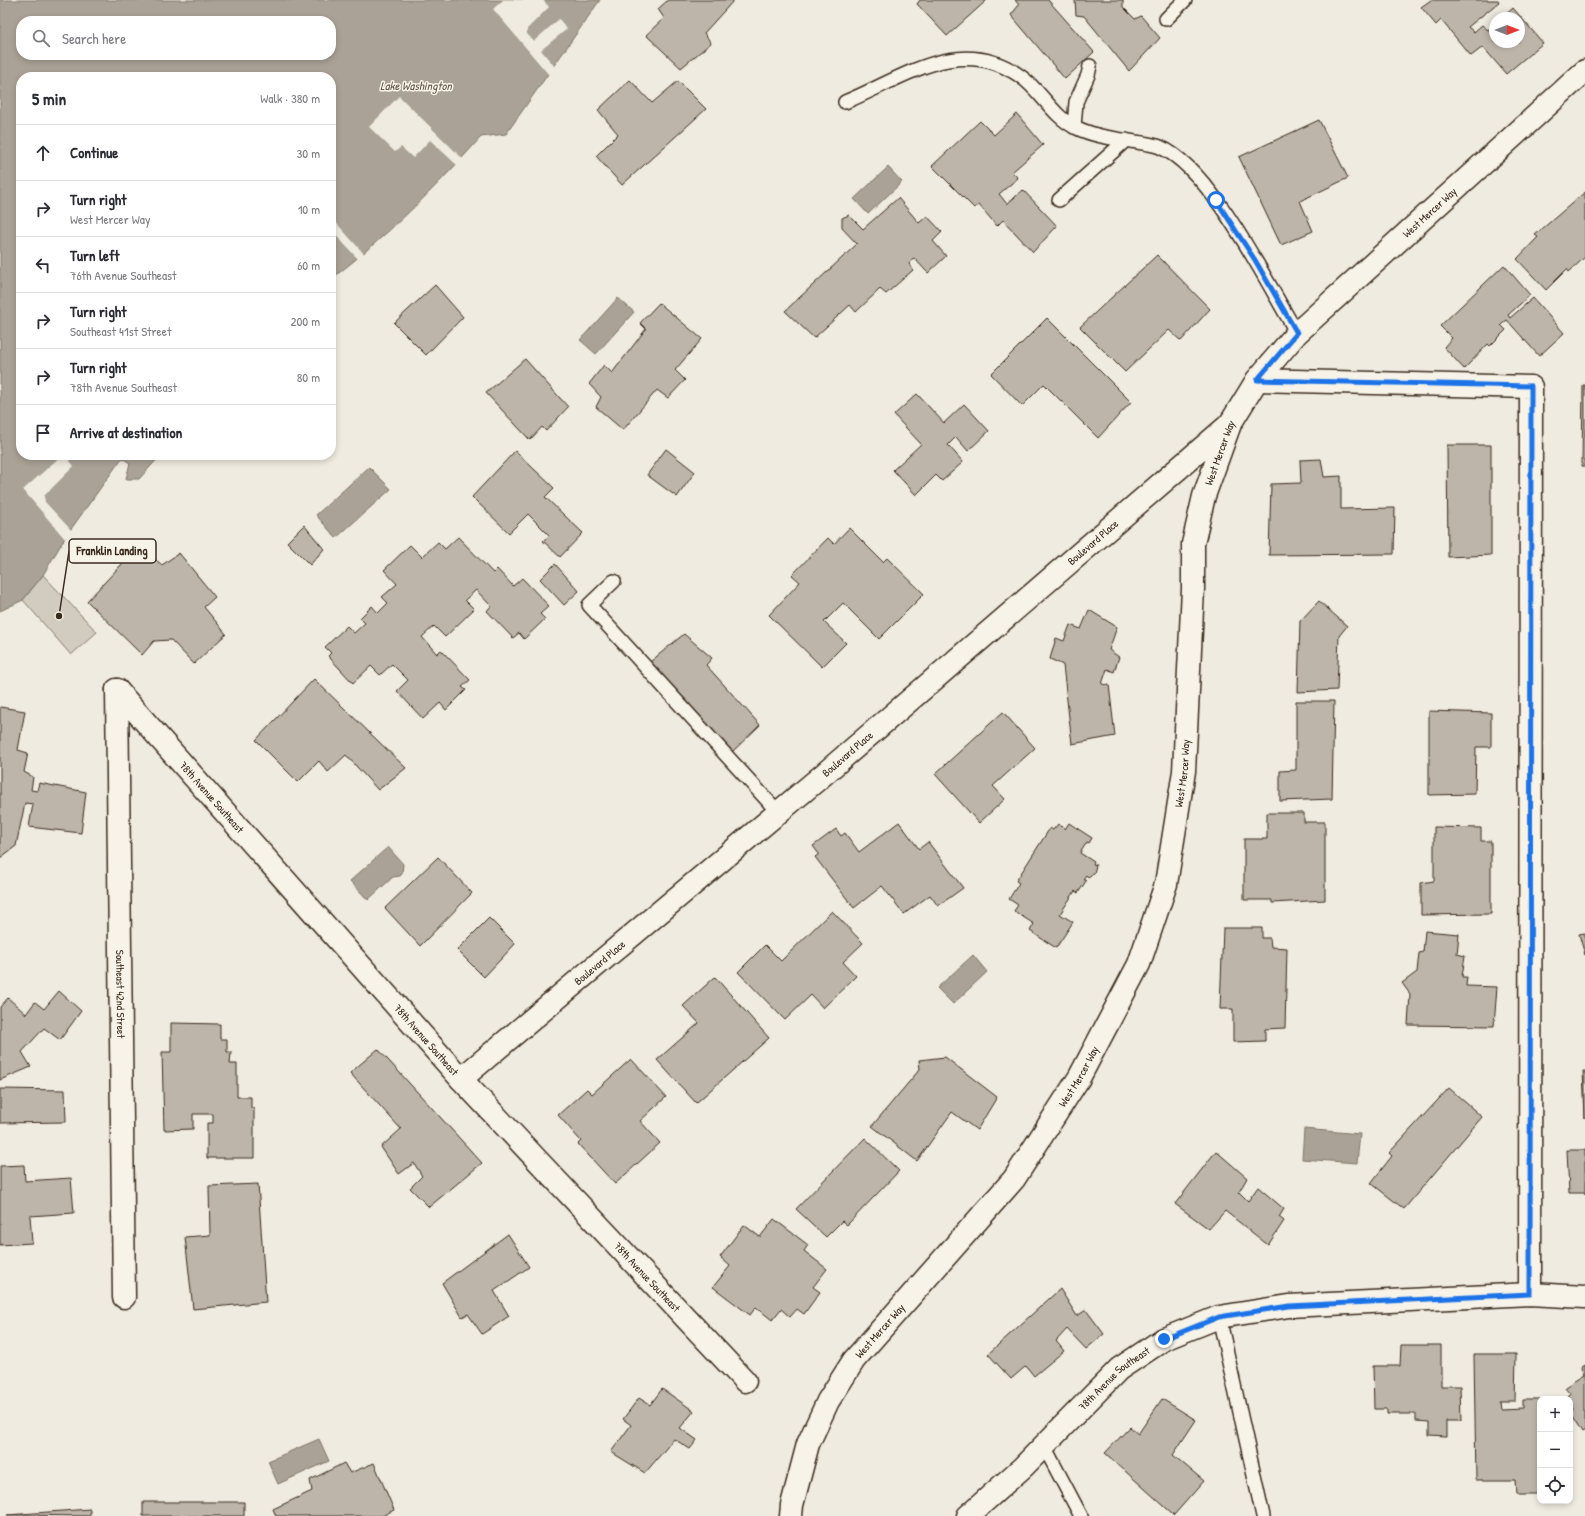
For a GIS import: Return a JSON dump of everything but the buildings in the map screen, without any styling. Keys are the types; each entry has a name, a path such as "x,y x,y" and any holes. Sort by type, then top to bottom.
{"street":[{"name":"West Mercer Way","path":"791,1516 792,1506 808,1444 828,1402 854,1360 1014,1179 1079,1078 1139,964 1166,884 1184,771 1194,589 1194,544 1204,496 1230,424 1257,380 1297,333 1585,71"},
{"path":"1257,380 1531,386 1530,1294"},
{"name":"Boulevard Place","path":"461,1079 778,812 1230,424"},
{"name":"78th Avenue Southeast","path":"117,690 461,1079 746,1381"},
{"name":"Southeast 42nd Street","path":"117,690 124,1297"},
{"name":"78th Avenue Southeast","path":"968,1516 1023,1467 1119,1369 1164,1339 1219,1317 1289,1306 1530,1294 1585,1296"}],"lane":[{"path":"1166,19 1185,0"},
{"path":"845,102 931,64 950,59 974,58 998,64 1021,76 1046,103 1074,127 1099,136 1160,147 1178,158 1195,174 1216,200 1245,244 1297,333"},
{"path":"1074,127 1076,102 1088,75 1090,66"},
{"path":"1059,200 1126,140"},
{"path":"614,581 589,605 778,812"},
{"path":"1219,1317 1263,1516"},
{"path":"1044,1446 1081,1516"}],"shaded area":[{"path":"43,575 97,632 71,655 23,600"}],"water":[{"name":"Lake Washington","path":"0,0 600,0 506,134 481,137 409,212 371,247 336,275 336,72 16,72 16,460 121,460 66,536 43,575 23,600 0,611"},
{"path":"888,167 902,182 868,214 854,199"},
{"path":"618,298 634,312 596,354 580,340"},
{"name":"Lake Washington","path":"125,460 156,460 139,479 126,479 130,463"},
{"path":"369,467 391,489 336,538 316,515"},
{"path":"388,847 403,864 402,874 400,876 393,877 368,900 350,881"},
{"path":"973,955 987,972 953,1004 937,988"},
{"path":"1304,1129 1360,1134 1357,1163 1302,1159"},
{"path":"319,1439 329,1461 278,1484 268,1461"}],"pier":[{"path":"503,0 543,0 549,7 527,29 527,34 534,41 559,19 567,29 541,50 555,67 549,75 493,9"},
{"path":"399,96 464,160 458,166 430,140 413,158 401,147 395,152 369,127"},
{"path":"336,223 365,255 359,260 336,235"},
{"path":"56,460 69,460 74,466 44,496 45,502 72,531 66,540 23,490"}],"place":[{"name":"Franklin Landing","path":"59,616"}],"route":[{"path":"1164,1339 1219,1317 1289,1306 1530,1294 1531,386 1257,380 1297,333 1255,260 1216,200"}]}
